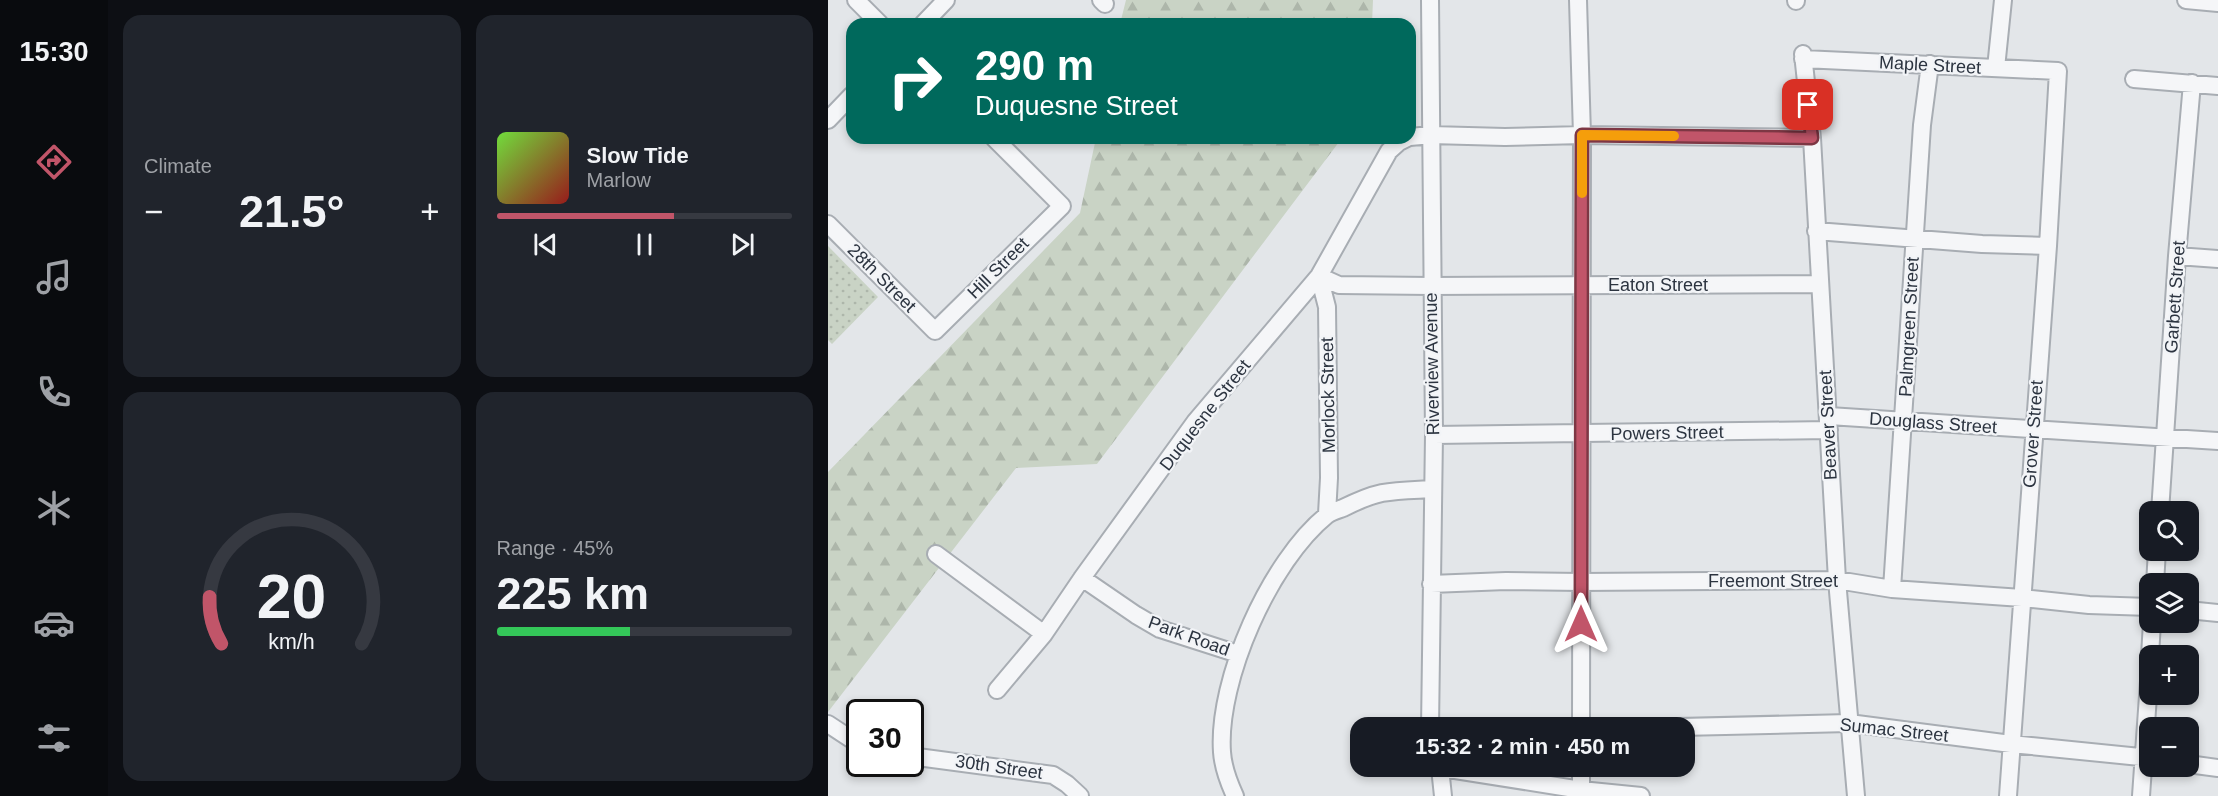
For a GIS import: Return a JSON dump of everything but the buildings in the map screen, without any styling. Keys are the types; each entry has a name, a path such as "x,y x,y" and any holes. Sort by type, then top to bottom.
{"street":[{"path":"856,0 874,18"},
{"path":"929,18 946,0"},
{"name":"Riverview Avenue","path":"1430,0 1434,435 1430,717"},
{"path":"1578,0 1582,135 1581,717"},
{"path":"1996,68 2002,0"},
{"path":"2186,0 2218,3"},
{"name":"Maple Street","path":"1803,56 2058,71"},
{"name":"Beaver Street","path":"1803,56 1812,138 1837,580 1856,796"},
{"name":"Palmgreen Street","path":"1892,590 1922,125 1929,64"},
{"name":"Grover Street","path":"2007,796 2048,246 2058,71"},
{"path":"2134,79 2218,86"},
{"name":"Garbett Street","path":"2161,501 2177,256 2192,83"},
{"path":"828,120 846,101"},
{"name":"Duquesne Street","path":"1416,136 1582,135 1812,138"},
{"name":"Hill Street","path":"935,331 1062,206 1000,144"},
{"name":"Duquesne Street","path":"997,690 1044,634 1196,422 1319,276 1389,151 1397,144"},
{"name":"28th Street","path":"828,224 935,331"},
{"path":"1816,231 2048,246"},
{"path":"2177,256 2218,259"},
{"name":"Eaton Street","path":"1319,276 1339,285 1819,284"},
{"name":"Morlock Street","path":"1319,276 1327,307 1328,514"},
{"name":"Douglass Street","path":"1829,423 1904,421 2218,441"},
{"name":"Powers Street","path":"1434,435 1655,433 1829,423"},
{"path":"1235,796 1222,754 1222,728 1238,654 1272,583 1294,549 1328,514 1382,493 1432,489"},
{"path":"936,554 1044,634"},
{"name":"Park Road","path":"1082,578 1160,629 1238,654"},
{"name":"Freemont Street","path":"1431,584 1506,581 1837,580 1892,590 2139,607"},
{"path":"2199,611 2218,613"},
{"name":"Sumac Street","path":"1695,727 1849,723 2011,744 2139,756"},
{"path":"828,724 846,736"},
{"name":"30th Street","path":"924,758 1053,775 1080,796"},
{"path":"2199,765 2218,768"},
{"path":"1436,777 1443,796"},
{"path":"1497,777 1581,790 1641,796"},
{"path":"1581,777 1581,790"},
{"path":"2141,796 2144,777"}],"green space":[{"path":"1126,0 1373,0 1372,18 1122,18"},
{"path":"1095,144 1337,144 1097,464 1016,468 828,712 828,472 1080,213"},
{"path":"828,246 878,297 832,344 828,340"}],"slow traffic":[{"path":"1582,193 1582,135 1674,136"}],"route":[{"path":"1581,624 1582,135 1812,138 1808,105"}]}
